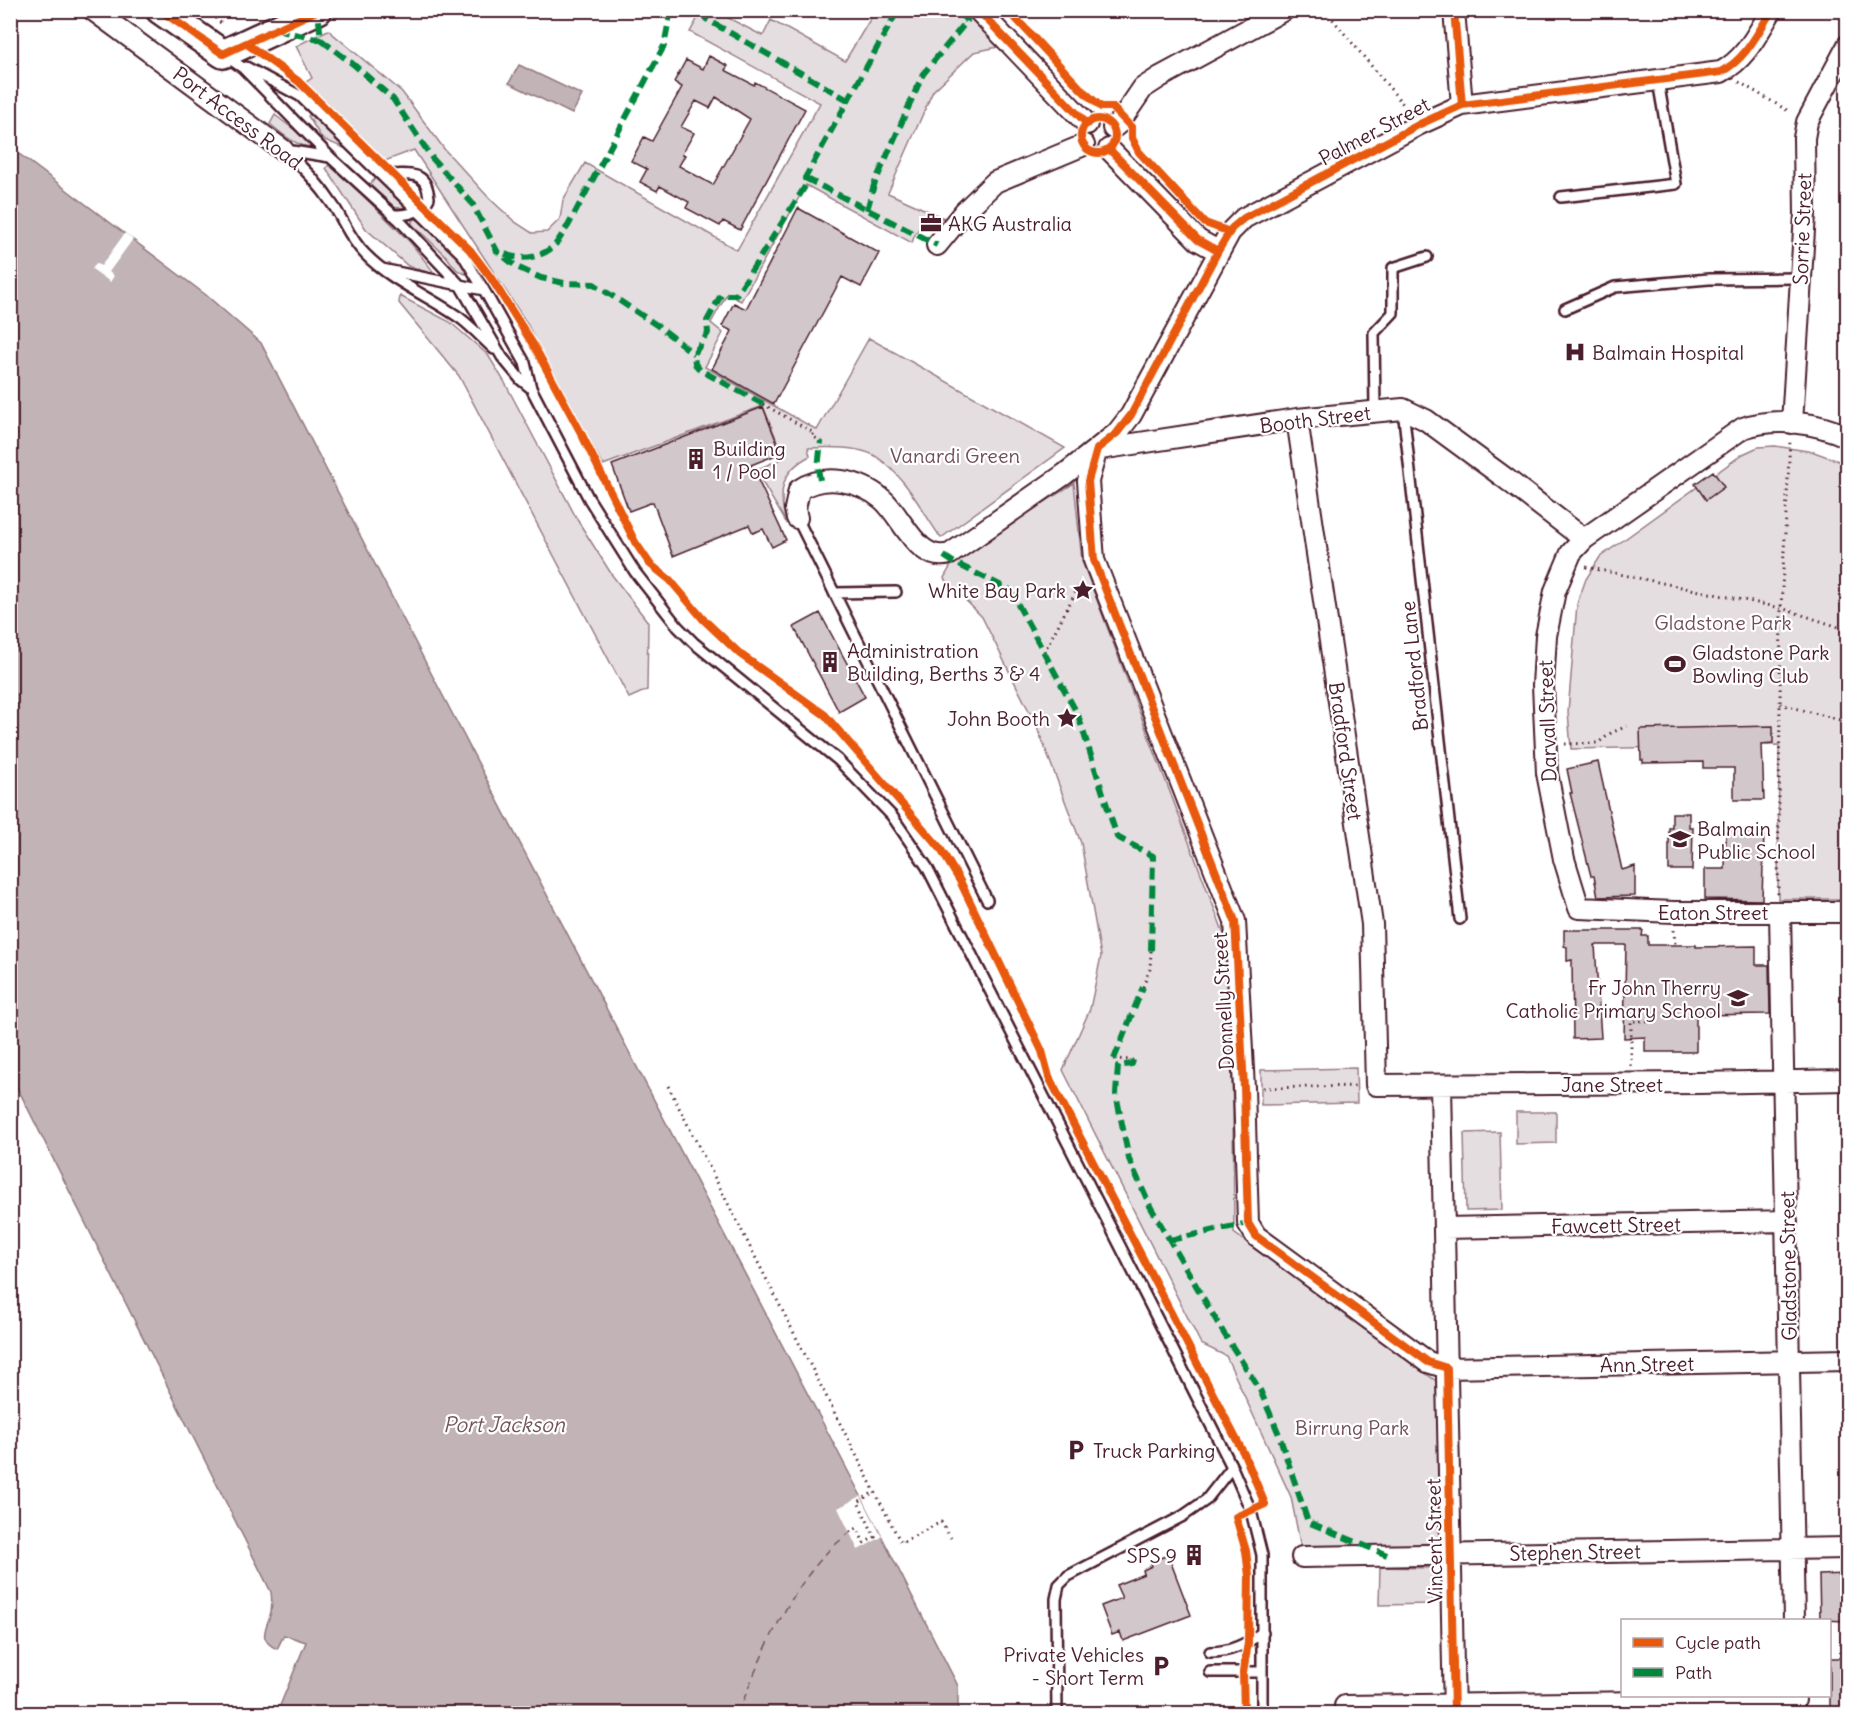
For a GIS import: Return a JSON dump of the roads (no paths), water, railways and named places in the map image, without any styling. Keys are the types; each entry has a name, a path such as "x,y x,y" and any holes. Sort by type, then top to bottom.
{"street":[{"name":"Port Access Road","path":"93,10 283,150"},
{"path":"160,10 223,54 318,10"},
{"path":"978,10 1087,124"},
{"path":"1113,128 1143,88 1284,10"},
{"path":"1454,10 1462,105"},
{"name":"Palmer Street","path":"1097,449 1117,433 1131,415 1218,251 1232,228 1244,218 1420,124 1462,105 1721,72 1733,66 1743,57 1772,10"},
{"name":"Sorrie Street","path":"1791,432 1805,213 1804,138 1807,122 1848,45"},
{"path":"1101,119 1110,124 1115,139 1109,149 1098,153 1084,145 1081,134 1087,124 1101,119"},
{"path":"937,245 964,212 994,182 1084,145"},
{"path":"1109,149 1198,240 1218,251"},
{"path":"1403,409 1426,420 1584,539 1743,428 1765,423 1791,432 1820,428 1848,437"},
{"name":"Booth Street","path":"796,518 795,510 799,490 809,483 829,480 856,484 883,499 921,547 932,554 944,556 958,550 1097,449 1297,419 1403,409"},
{"name":"Bradford Street","path":"1297,419 1372,924 1376,1085"},
{"name":"Donnelly Street","path":"1097,449 1088,481 1094,560 1234,921 1244,1088 1248,1223 1256,1236 1428,1362 1447,1368"},
{"name":"Darvall Street","path":"1579,908 1564,859 1547,773 1543,685 1550,609 1564,565 1584,539"},
{"name":"Eaton Street","path":"1579,908 1674,912 1779,906 1848,912"},
{"name":"Gladstone Street","path":"1779,906 1794,1619"},
{"name":"Jane Street","path":"1376,1085 1848,1080"},
{"name":"Vincent Street","path":"1441,1086 1454,1709"},
{"name":"Fawcett Street","path":"1444,1228 1787,1221"},
{"name":"Ann Street","path":"1447,1368 1848,1360"},
{"name":"Stephen Street","path":"1302,1557 1848,1548"},
{"path":"1345,1706 1454,1709 1795,1703"}],"lane":[{"path":"223,54 243,68 330,157 393,214 460,285 502,357 521,380 531,388"},
{"path":"223,54 300,96 463,255 525,363 531,388 579,480 635,572 694,644 838,760 892,816 927,867 1232,1467 1251,1511 1262,1555 1262,1713"},
{"path":"1562,197 1676,184 1658,81"},
{"path":"283,150 330,157"},
{"name":"Port Access Road","path":"283,150 315,179 356,244 382,269 462,319 502,357"},
{"path":"378,172 388,175 409,174 424,179 428,187 429,198 418,211 404,215 393,214"},
{"path":"1375,411 1374,333 1393,313 1393,268 1427,257"},
{"path":"382,269 484,290"},
{"path":"1565,309 1615,286 1709,279 1800,278"},
{"name":"Bradford Lane","path":"1403,409 1460,919"},
{"path":"796,518 987,900"},
{"path":"834,593 896,592"},
{"path":"1057,1713 1056,1599 1059,1585 1068,1576 1183,1516 1206,1500 1232,1467"},
{"path":"1210,1652 1226,1652 1248,1643 1263,1632"},
{"path":"1210,1672 1262,1672"}],"water":[{"path":"519,65 582,95 572,114 509,83"},
{"name":"Port Jackson","path":"10,147 206,295 261,343 958,1686 958,1713 277,1713 306,1642 284,1635 277,1649 267,1641 265,1633 271,1612 271,1592 11,1075"}],"place":[{"name":"AKG Australia","path":"931,223"},
{"name":"Balmain Hospital","path":"1575,352"},
{"name":"Building 1 / Pool","path":"696,459"},
{"name":"White Bay Park","path":"1083,590"},
{"name":"Administration Building, Berths 3 & 4","path":"830,662"},
{"name":"Gladstone Park Bowling Club","path":"1675,664"},
{"name":"John Booth","path":"1067,718"},
{"name":"Balmain Public School","path":"1680,839"},
{"name":"Fr John Therry Catholic Primary School","path":"1738,998"},
{"name":"Truck Parking","path":"1076,1450"},
{"name":"SPS 9","path":"1194,1555"},
{"name":"Private Vehicles - Short Term","path":"1161,1666"}],"park label":[{"name":"Vanardi Green","path":"955,455"},
{"name":"Gladstone Park","path":"1723,622"},
{"name":"Birrung Park","path":"1352,1427"}]}
